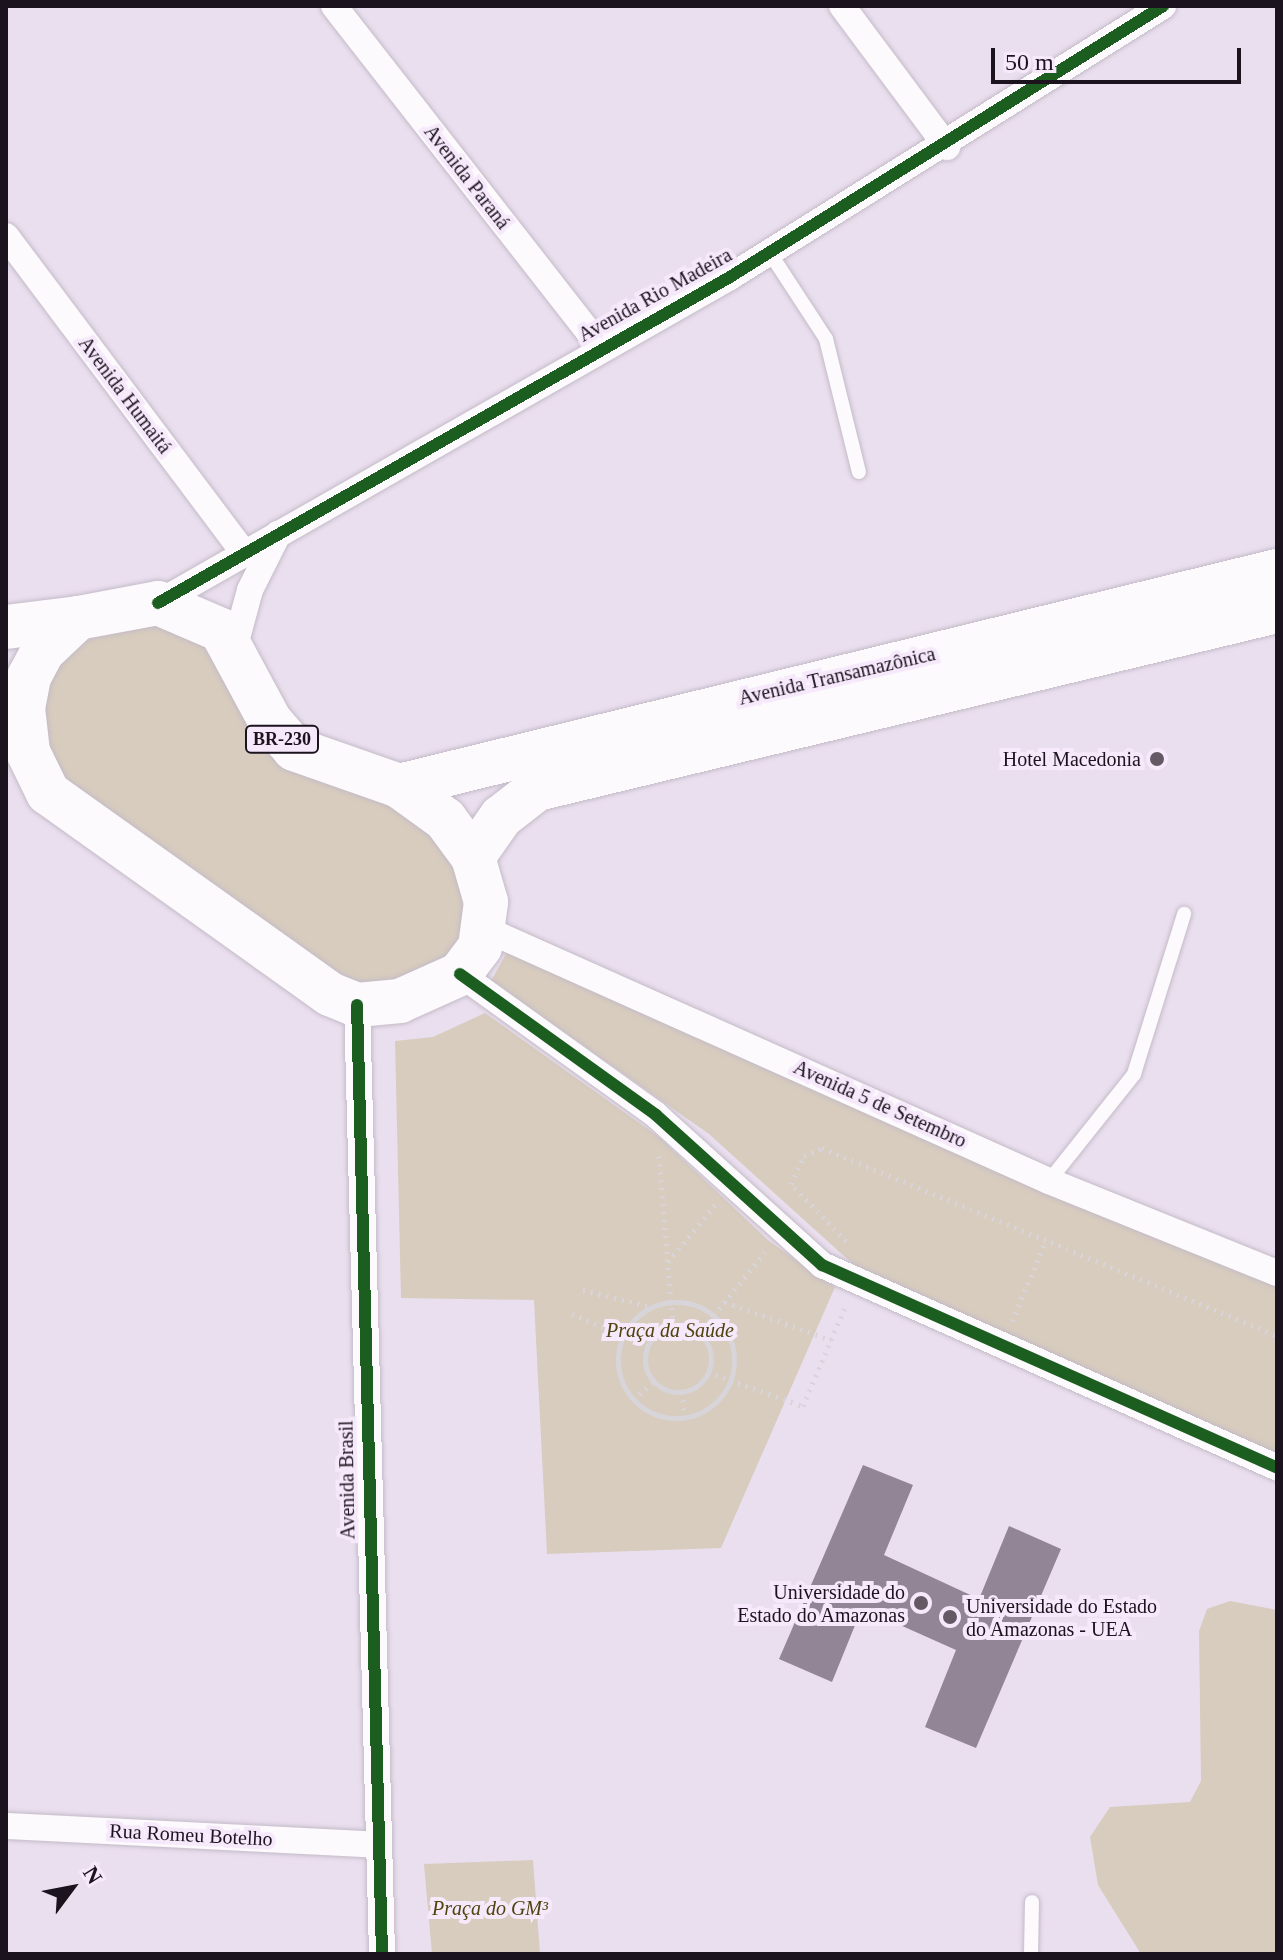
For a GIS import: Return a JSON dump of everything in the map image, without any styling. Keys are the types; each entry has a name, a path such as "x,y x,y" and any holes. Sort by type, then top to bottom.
{"highway":[{"name":"Avenida Transamazônica","path":"1075,642 1277,571"},
{"name":"BR-230","path":"158,603 208,621 234,649 281,738 332,766 399,786 445,819 473,857 486,902 485,929 476,957 460,974"},
{"path":"6,627 158,603"},
{"name":"Avenida Transamazônica","path":"399,786 1075,642 1277,611"},
{"path":"48,793 28,752 23,708 29,677 43,651 78,618"},
{"name":"Avenida Transamazônica","path":"473,857 501,817 537,789 900,681"},
{"path":"6,767 48,793 298,975 357,1005 400,1001 460,974"}],"street":[{"name":"Avenida Paraná","path":"334,6 600,347"},
{"path":"842,6 947,147"},
{"name":"Avenida Rio Madeira","path":"158,603 600,347 770,253 947,147 1163,6"},
{"name":"Avenida Humaitá","path":"6,236 244,553"},
{"path":"234,649 250,590 278,534"},
{"name":"Avenida 5 de Setembro","path":"485,929 1049,1181 1277,1273"},
{"path":"460,974 656,1115 734,1183 781,1232 854,1284 1277,1468"},
{"name":"Avenida Brasil","path":"357,1005 375,1845 382,1954"},
{"name":"Rua Romeu Botelho","path":"6,1826 375,1845"}],"lane":[{"path":"770,253 826,339 859,472"},
{"path":"1049,1181 1134,1074 1184,914"},
{"path":"1031,1954 1032,1902"}],"path":[{"path":"656,1115 673,1326"},
{"path":"854,1246 803,1202 791,1184 804,1156 822,1148 1277,1336"},
{"path":"667,1263 734,1183"},
{"path":"699,1334 781,1232"},
{"path":"1007,1351 1013,1320 1046,1241"},
{"path":"708,1372 803,1406 854,1284"},
{"path":"583,1290 652,1307 670,1302 715,1316 732,1346 731,1380 707,1409 684,1417 652,1413 633,1399 619,1369 623,1336 652,1307"},
{"path":"725,1302 831,1340"},
{"path":"998,1313 1027,1326"},
{"path":"572,1314 647,1346"},
{"path":"673,1326 699,1334 711,1355 708,1372 682,1392"},
{"path":"673,1326 647,1346 646,1369 654,1382 682,1392"},
{"path":"633,1399 654,1382"},
{"path":"682,1392 684,1417"}],"green space":[{"path":"154,614 225,656 254,716 429,822 474,903 448,973 356,992 59,788 39,706 48,672 83,633"},
{"path":"507,952 1277,1277 1277,1456 865,1275 709,1134 491,981"},
{"name":"Praça da Saúde","path":"485,1013 659,1137 769,1241 835,1287 721,1548 547,1554 534,1300 401,1298 395,1041 433,1037"},
{"path":"1230,1601 1277,1610 1277,1954 1141,1954 1098,1885 1090,1837 1110,1807 1190,1802 1201,1781 1199,1631 1207,1609"},
{"name":"Praça do GM³","path":"533,1860 540,1954 432,1954 424,1864"}],"building":[{"name":"Universidade do Estado do Amazonas","path":"863,1465 913,1485 884,1555 979,1599 1009,1526 1061,1549 976,1748 925,1727 956,1650 862,1608 832,1682 779,1659"}],"cycle path":[{"path":"158,603 730,277 1163,6"},
{"path":"460,974 656,1115 822,1265 1277,1468"},
{"path":"357,1005 382,1954"}],"place":[{"name":"Hotel Macedonia","path":"1157,759"},
{"name":"Universidade do Estado do Amazonas","path":"921,1603"},
{"name":"Universidade do Estado do Amazonas - UEA","path":"950,1617"}]}
